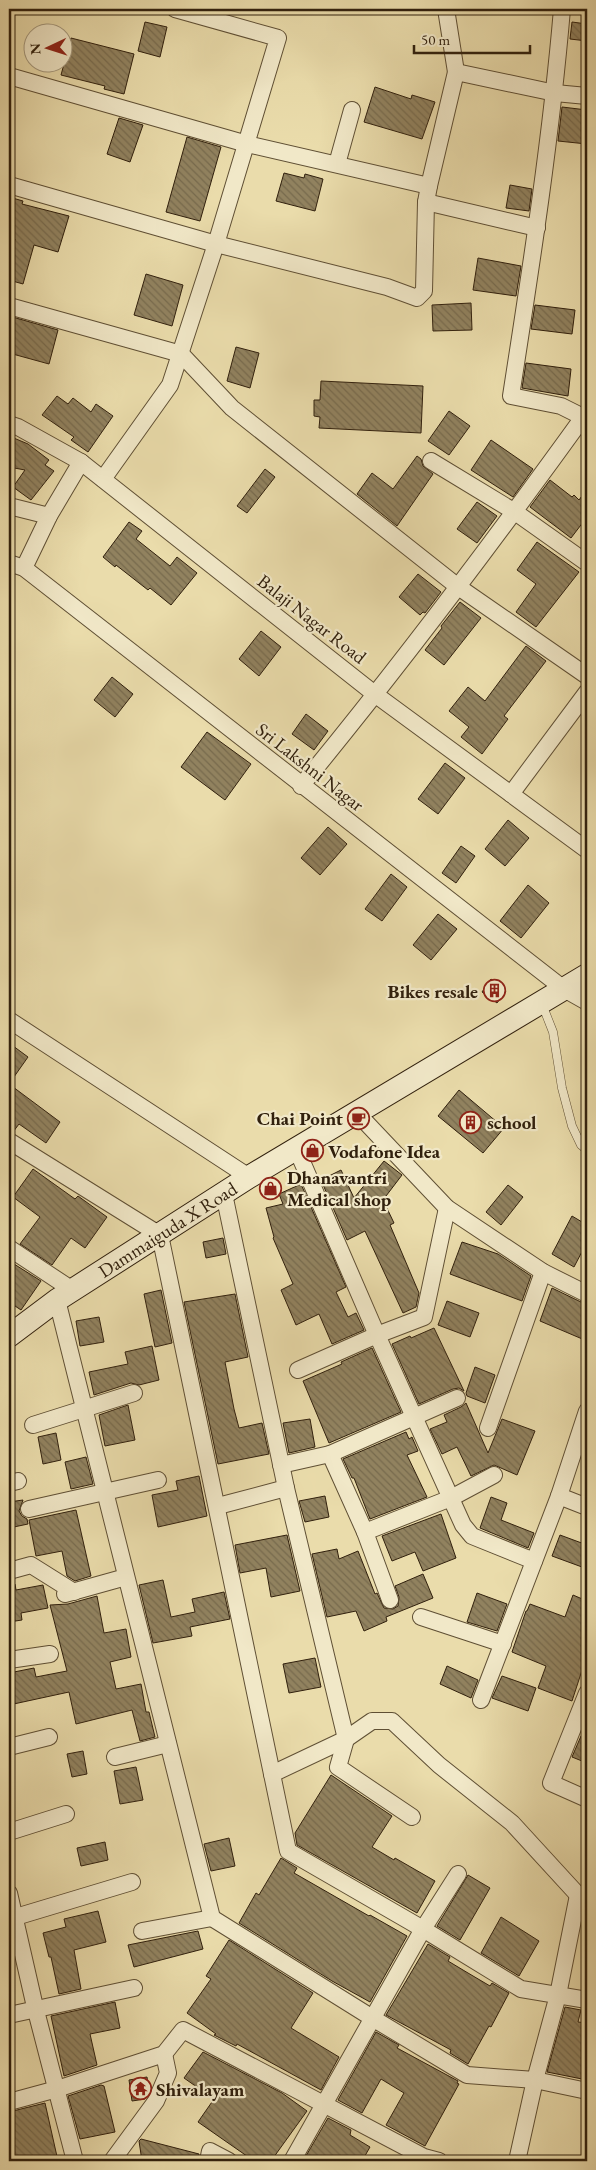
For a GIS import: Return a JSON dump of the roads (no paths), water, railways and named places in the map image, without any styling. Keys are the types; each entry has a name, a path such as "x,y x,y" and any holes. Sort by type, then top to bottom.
{"street":[{"path":"103,479 170,385 248,144 278,38 175,9"},
{"path":"9,185 216,244 387,287 417,298 424,292 426,202 456,72 446,9"},
{"path":"301,786 376,695 586,417 561,406 511,396 537,228 555,93 562,9"},
{"path":"456,72 555,93 587,96"},
{"path":"9,76 248,144 429,186"},
{"path":"336,164 352,110"},
{"path":"426,202 537,228"},
{"path":"9,306 181,354 232,408 457,586 587,676"},
{"name":"Balaji Nagar Road","path":"9,424 18,427 81,462 376,695 587,850"},
{"path":"431,460 515,512 587,563"},
{"path":"16,566 81,462"},
{"path":"9,506 49,516"},
{"name":"Sri Lakshni Nagar","path":"16,566 564,989 587,1002"},
{"path":"511,794 587,692"},
{"name":"Dammaiguda X Road","path":"9,1336 66,1296 249,1177 297,1150 587,974"},
{"path":"9,1020 249,1177"},
{"path":"357,1113 447,1208 543,1272 587,1294"},
{"path":"9,1141 160,1235 218,1506 288,1851 424,1929 521,1989 587,2000"},
{"path":"297,1150 376,1335 463,1525 472,1536 534,1561"},
{"path":"224,1194 286,1488 346,1739 338,1767 412,1817"},
{"path":"298,1370 376,1335 424,1317 447,1208"},
{"path":"9,1248 66,1296 84,1409 212,1918"},
{"path":"488,1428 543,1272"},
{"path":"33,1425 134,1393"},
{"path":"281,1464 330,1454 457,1398"},
{"path":"481,1700 559,1496 587,1411"},
{"path":"330,1454 365,1532 390,1600"},
{"path":"365,1532 451,1498 494,1475"},
{"path":"29,1509 105,1494 158,1480"},
{"path":"218,1506 286,1488"},
{"path":"559,1496 587,1507"},
{"path":"9,1571 31,1565 67,1594 126,1577"},
{"path":"421,1617 502,1644"},
{"path":"9,1660 50,1654"},
{"path":"587,1693 551,1783 587,1799"},
{"path":"272,1774 346,1739 372,1721 392,1721 439,1765 512,1823 582,1896 558,1995 534,2080 517,2161"},
{"path":"9,1747 49,1737"},
{"path":"115,1757 168,1744"},
{"path":"9,1832 66,1814"},
{"path":"292,2161 424,1929 458,1874"},
{"path":"12,1918 132,1882"},
{"path":"9,1893 12,1918 76,2161"},
{"path":"142,1931 212,1918 467,2075 534,2080 587,2091"},
{"path":"9,2014 35,2007 134,1988"},
{"path":"9,2102 57,2089 164,2054 183,2030 323,2105 431,2159"},
{"path":"112,2161 156,2101 168,2073 164,2054"},
{"path":"208,2161 210,2151 229,2161"}],"lane":[{"path":"541,1002 553,1032 562,1088 572,1126 581,1145 587,1150"}],"place":[{"name":"Bikes resale","path":"494,991"},
{"name":"Chai Point","path":"359,1118"},
{"name":"school","path":"471,1122"},
{"name":"Vodafone Idea","path":"312,1151"},
{"name":"Dhanavantri Medical shop","path":"271,1188"},
{"name":"Shivalayam","path":"140,2089"}]}
